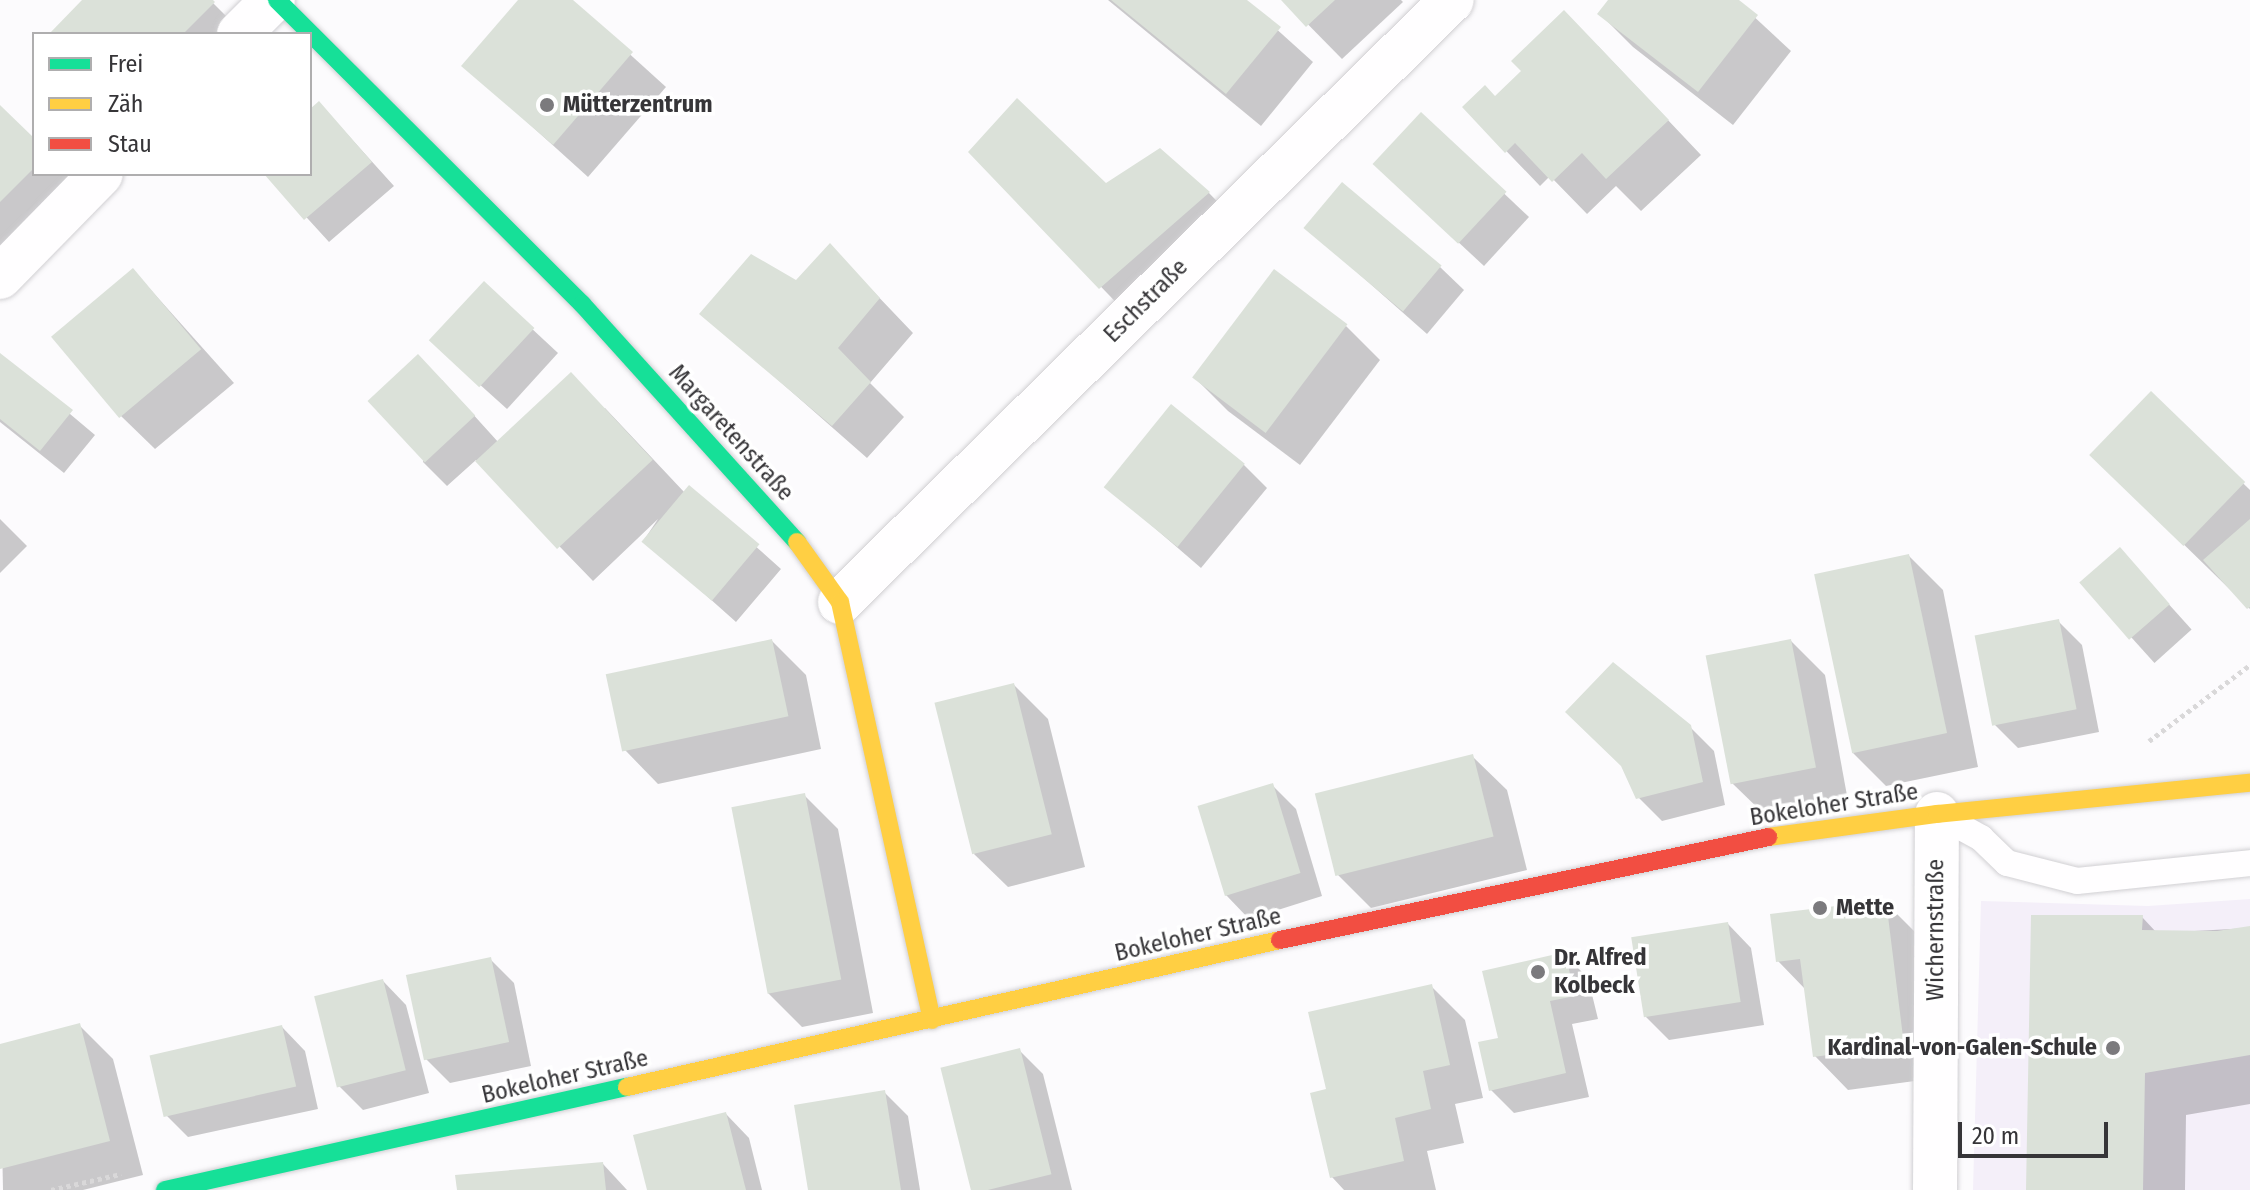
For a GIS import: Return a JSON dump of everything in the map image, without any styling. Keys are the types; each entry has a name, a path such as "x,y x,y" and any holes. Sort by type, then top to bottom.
{"street":[{"path":"241,32 275,0"},
{"name":"Margaretenstraße","path":"275,0 307,32"},
{"name":"Eschstraße","path":"840,602 1452,0"},
{"name":"Margaretenstraße","path":"312,37 582,304 817,564 840,602 932,1020"},
{"path":"0,277 99,176"},
{"name":"Bokeloher Straße","path":"165,1190 1506,890 1785,834 1937,814 2250,783"},
{"name":"Wichernstraße","path":"1935,1190 1937,814"}],"lane":[{"path":"1937,814 1981,838 2007,863 2077,881 2250,863"}],"shaded area":[{"name":"Kardinal-von-Galen-Schule","path":"2250,899 2250,1190 1973,1190 1981,901 2148,906"}],"building":[{"path":"82,0 215,2 185,32 51,32"},
{"name":"Mütterzentrum","path":"518,0 573,0 633,52 553,145 461,66"},
{"path":"1111,0 1247,0 1281,27 1226,94"},
{"path":"1281,0 1335,0 1306,27"},
{"path":"1608,0 1739,0 1758,15 1698,92 1597,14"},
{"path":"1564,10 1669,120 1606,179 1582,153 1552,182 1515,143 1505,153 1462,107 1485,85 1495,96 1521,71 1511,61"},
{"path":"1017,98 1106,183 1160,148 1210,192 1099,289 968,152"},
{"path":"319,101 372,162 304,220 266,176 312,176 312,107"},
{"path":"0,105 32,136 32,170 0,202"},
{"path":"1421,112 1507,192 1458,244 1373,164"},
{"path":"1342,182 1442,266 1403,312 1303,228"},
{"path":"830,243 880,298 838,348 871,382 832,426 699,314 751,254 796,280"},
{"path":"133,268 201,349 119,418 51,337"},
{"path":"1274,269 1347,324 1266,433 1192,378"},
{"path":"484,281 534,328 479,387 429,340"},
{"path":"0,353 73,410 40,451 0,419"},
{"path":"418,354 475,415 425,462 368,401"},
{"path":"571,372 653,460 557,549 475,461"},
{"path":"2151,391 2245,482 2183,546 2089,455"},
{"path":"1171,404 1245,464 1177,547 1104,487"},
{"path":"689,485 759,544 712,601 641,542"},
{"path":"2250,519 2250,607 2247,609 2203,560"},
{"path":"2120,547 2170,604 2129,640 2079,582"},
{"path":"1909,554 1947,733 1852,753 1814,574"},
{"path":"2059,619 2077,709 1992,726 1975,635"},
{"path":"772,639 788,716 622,752 606,674"},
{"path":"1791,639 1816,768 1731,784 1706,656"},
{"path":"1613,662 1691,725 1703,782 1636,799 1621,766 1565,712"},
{"path":"1014,683 1052,834 972,854 934,703"},
{"path":"1473,754 1494,836 1335,876 1315,793"},
{"path":"1273,783 1300,873 1225,896 1197,806"},
{"path":"805,793 841,980 768,994 731,807"},
{"path":"1886,900 1904,1045 1813,1057 1800,959 1776,962 1770,914"},
{"path":"2031,915 2143,915 2142,930 2217,931 2250,926 2250,1055 2145,1073 2143,1190 2026,1190"},
{"path":"1728,922 1741,1002 1644,1017 1631,937"},
{"path":"1565,952 1575,996 1550,1001 1566,1073 1489,1091 1478,1042 1498,1038 1482,971"},
{"path":"491,957 509,1042 424,1060 406,975"},
{"path":"383,979 406,1070 337,1087 314,996"},
{"path":"1432,984 1450,1065 1423,1071 1431,1109 1395,1118 1404,1161 1330,1178 1310,1093 1326,1089 1308,1012"},
{"path":"80,1023 110,1141 0,1169 0,1044"},
{"path":"282,1025 296,1086 164,1117 149,1056"},
{"path":"1020,1048 1051,1174 988,1190 971,1190 940,1068"},
{"path":"885,1090 901,1190 808,1190 794,1105"},
{"path":"726,1112 746,1190 647,1190 633,1135"},
{"path":"603,1162 606,1190 457,1190 455,1175"}],"traffic: fast":[{"path":"277,0 309,32"},
{"path":"312,35 582,304 797,542"},
{"path":"165,1190 627,1087"}],"traffic: slow":[{"path":"797,542 840,602 932,1020"},
{"path":"1768,837 1937,814 2250,783"},
{"path":"627,1087 1280,940"}],"traffic: jam":[{"path":"1280,940 1768,837"}],"place":[{"name":"Mütterzentrum","path":"547,105"},
{"name":"Mette","path":"1820,908"},
{"name":"Dr. Alfred Kolbeck","path":"1538,972"},
{"name":"Kardinal-von-Galen-Schule","path":"2113,1048"}]}
